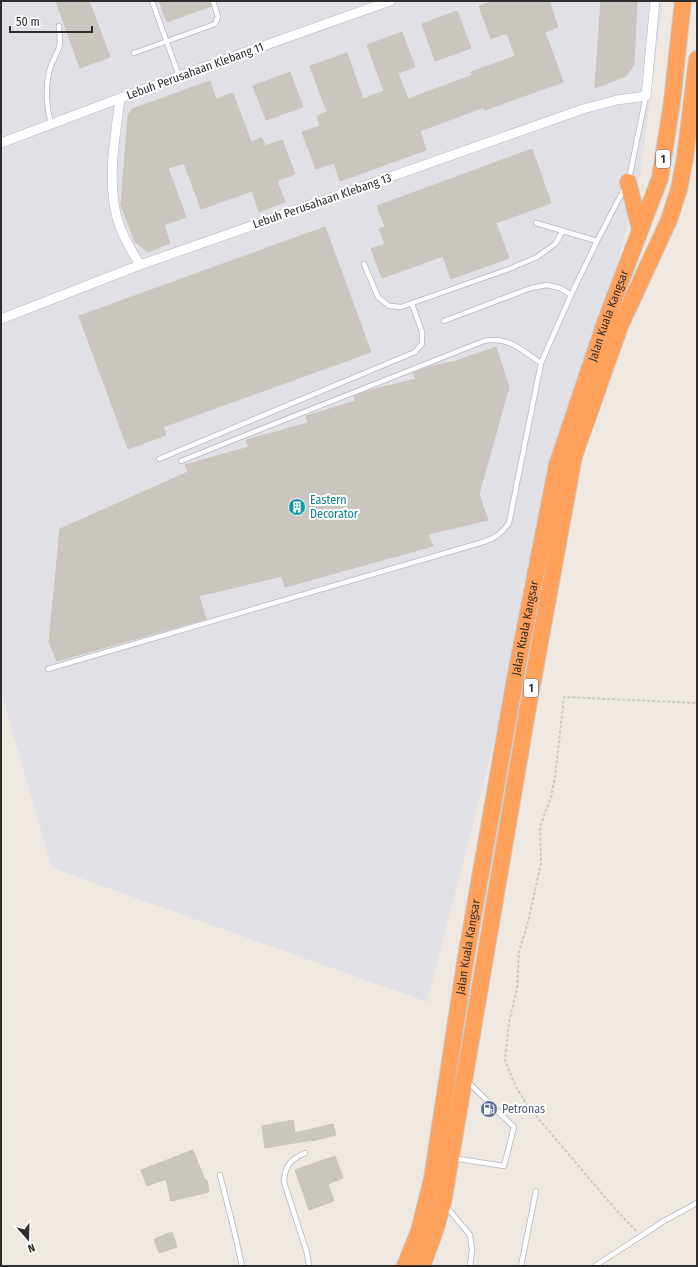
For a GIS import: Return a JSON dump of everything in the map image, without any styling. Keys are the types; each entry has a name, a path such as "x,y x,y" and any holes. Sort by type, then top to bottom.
{"highway":[{"name":"Jalan Kuala Kangsar","path":"405,1266 419,1231 432,1179 465,963 515,679 557,465 606,320 660,178 670,114 683,1"},
{"path":"670,114 685,73 692,63 689,52 687,24 689,1"},
{"name":"Jalan Kuala Kangsar","path":"422,1266 434,1234 443,1203 527,713 574,456 620,326 669,220 680,181 694,105 697,59"},
{"path":"628,182 640,229"}],"street":[{"name":"Lebuh Perusahaan Klebang 11","path":"1,143 179,76 390,1"},
{"path":"646,96 655,1"},
{"name":"Lebuh Perusahaan Klebang 13","path":"1,320 140,265 583,109 617,100 646,96"},
{"path":"120,99 112,155 113,194 117,218 126,242 140,265"}],"lane":[{"path":"152,1 179,76"},
{"path":"134,53 215,24 218,17 213,1"},
{"path":"51,124 47,108 46,92 50,71 60,41 59,26"},
{"path":"48,669 480,544 491,540 500,534 509,523 541,363 571,295 628,182 646,96"},
{"path":"536,223 597,241"},
{"path":"364,264 378,297 389,306 401,307 509,269 537,257 555,244 563,231"},
{"path":"444,321 531,288 547,285 560,288 571,295"},
{"path":"159,459 415,352 422,344 422,332 412,304"},
{"path":"181,462 484,341 495,339 510,342 541,363"},
{"path":"451,1158 504,1166 514,1127 464,1078"},
{"path":"306,1153 293,1158 285,1172 284,1182 307,1253 309,1266"},
{"path":"220,1175 242,1266"},
{"path":"521,1266 536,1191"},
{"path":"443,1203 470,1235 472,1250 470,1266"},
{"path":"595,1266 664,1221 697,1203"}],"path":[{"path":"641,1236 615,1209 527,1105 505,1060 510,1022 517,988 519,952 528,922 541,863 540,827 551,797 555,777 564,697 697,703"}],"shaded area":[{"path":"1,1 663,1 640,177 427,1002 52,868 1,692"}],"building":[{"path":"56,1 89,1 110,57 80,68"},
{"path":"159,1 209,1 211,6 167,22"},
{"path":"493,1 549,1 558,27 545,32 563,82 485,110 484,107 420,131 426,150 340,181 334,163 316,169 302,132 320,126 317,116 327,112 310,66 347,53 363,99 384,91 367,45 402,32 415,67 398,73 408,99 473,75 471,72 515,56 507,33 491,39 479,6"},
{"path":"601,1 637,1 634,65 626,76 595,88"},
{"path":"457,11 471,48 435,61 422,24"},
{"path":"290,72 303,107 266,120 253,86"},
{"path":"210,81 216,99 233,93 251,142 262,138 265,146 282,140 295,174 277,181 285,202 259,212 252,191 201,209 184,163 168,168 186,217 164,225 170,243 148,252 135,242 121,205 128,115 132,109"},
{"path":"532,149 551,203 496,223 509,258 451,279 443,256 382,278 371,249 385,244 379,229 385,227 377,206"},
{"path":"325,227 371,352 163,427 166,435 128,449 79,316"},
{"name":"Eastern Decorator","path":"496,347 509,387 479,494 488,520 428,534 433,546 285,587 282,576 199,596 206,619 57,661 49,642 60,529 188,472 185,465 249,447 246,440 308,423 306,416 356,401 354,396 371,390 416,379 413,373 429,367 456,361"},
{"path":"293,1120 295,1133 333,1124 336,1135 312,1141 265,1148 262,1126"},
{"path":"193,1150 205,1180 207,1180 209,1192 171,1201 166,1179 147,1186 141,1170"},
{"path":"335,1156 343,1178 328,1184 334,1201 309,1210 295,1170"},
{"path":"172,1232 177,1247 159,1253 154,1239"}],"place":[{"name":"Eastern Decorator","path":"297,507"},
{"name":"Petronas","path":"489,1109"}]}
